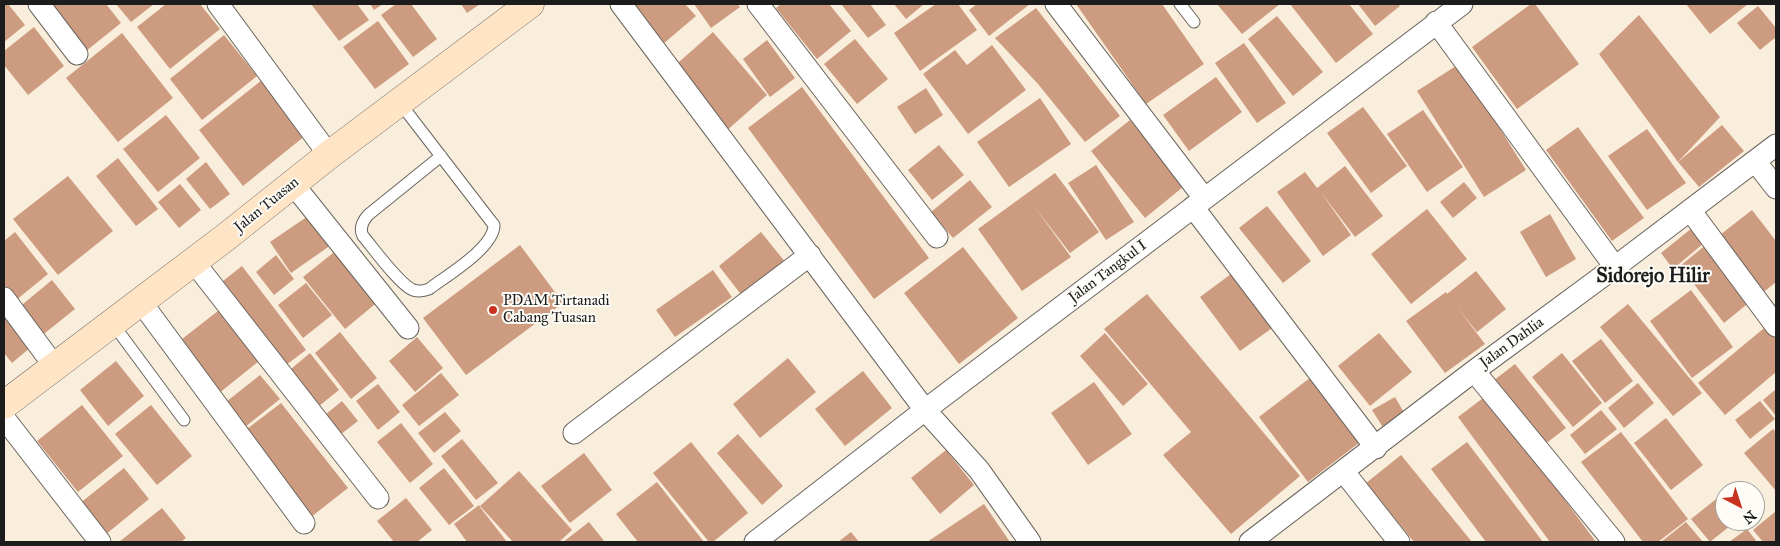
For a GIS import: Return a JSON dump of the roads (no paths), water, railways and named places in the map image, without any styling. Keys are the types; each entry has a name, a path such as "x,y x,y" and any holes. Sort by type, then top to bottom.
{"street":[{"path":"39,4 77,54"},
{"path":"218,4 329,155"},
{"name":"Jalan Tuasan","path":"4,405 194,262 329,155 530,4"},
{"path":"621,4 925,410 979,470 1030,542"},
{"path":"758,4 937,237"},
{"path":"1056,4 1376,448"},
{"name":"Jalan Tangkul I","path":"756,542 925,410 1462,4"},
{"path":"1436,22 1615,267"},
{"name":"Jalan Dahlia","path":"1250,542 1376,448 1474,371 1776,145"},
{"path":"1756,161 1776,188"},
{"path":"293,184 408,328"},
{"path":"1690,210 1776,326"},
{"path":"574,433 810,255"},
{"path":"194,262 378,498"},
{"path":"4,298 55,367"},
{"path":"141,302 304,523"},
{"path":"1474,371 1614,542"},
{"path":"4,418 100,542"},
{"path":"1344,472 1399,542"}],"lane":[{"path":"1180,4 1194,22"},
{"path":"399,102 441,156 494,225 492,236 483,249 429,288 420,291 413,290 401,281 361,233 361,229 368,215 441,156"},
{"path":"113,324 184,420"}],"place":[{"name":"PDAM Tirtanadi Cabang Tuasan","path":"493,310"}],"district":[{"name":"Sidorejo Hilir","path":"1653,277"}]}
